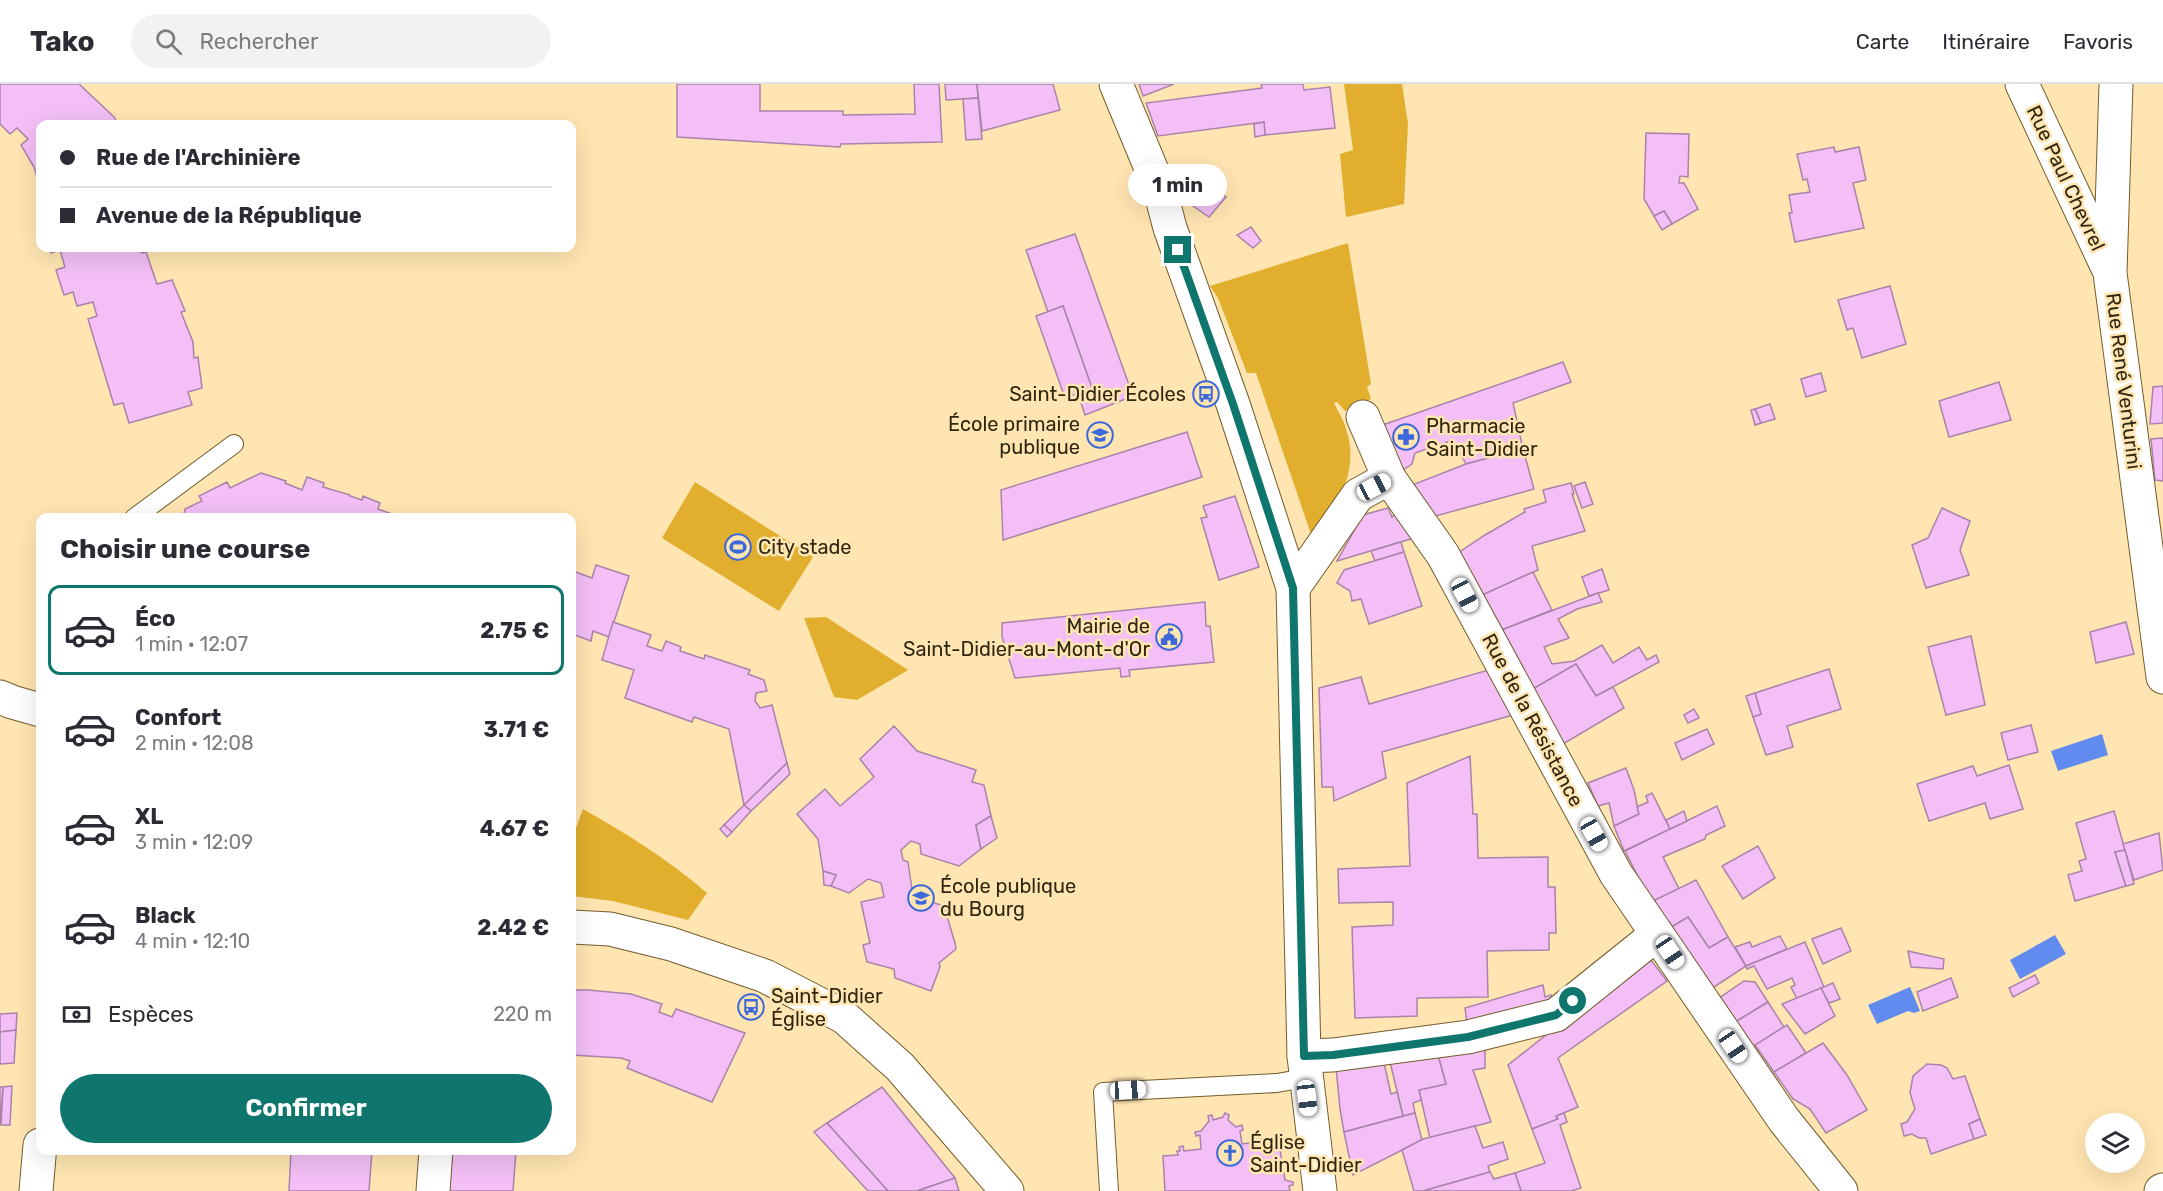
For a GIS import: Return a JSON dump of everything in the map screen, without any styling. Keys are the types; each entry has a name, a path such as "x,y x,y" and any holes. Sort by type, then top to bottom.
{"street":[{"path":"1116,84 1160,190 1170,228 1233,404 1293,588 1304,1067 1320,1191"},
{"name":"Rue Paul Chevrel","path":"2022,84 2110,273"},
{"name":"Rue René Venturini","path":"2116,84 2110,273 2163,677"},
{"name":"Rue de la Résistance","path":"1363,417 1389,478 1443,555 1616,874 1784,1120 1841,1191"},
{"path":"1293,588 1358,495 1389,478"},
{"path":"0,697 36,709"},
{"path":"576,927 610,929 672,944 765,976 844,1017 900,1067 1007,1191"},
{"path":"1304,1067 1333,1055 1468,1037 1556,1015 1657,934"},
{"path":"36,1191 39,1155"},
{"path":"433,1191 436,1155"}],"lane":[{"path":"141,513 234,444"},
{"path":"1108,1191 1103,1092 1277,1083 1304,1067"}],"shaded area":[{"path":"1344,84 1402,84 1408,124 1404,204 1346,217 1340,154 1353,150"},
{"path":"1348,243 1371,384 1367,387 1371,399 1345,411 1337,402 1334,403 1345,426 1350,445 1348,475 1337,503 1314,543 1256,373 1247,373 1218,298 1210,286"},
{"name":"City stade","path":"695,482 813,557 779,611 662,538"},
{"path":"826,617 908,670 857,700 834,697 804,618"},
{"path":"583,809 678,869 707,893 688,920 613,901 576,896 576,828"}],"water":[{"path":"2102,734 2108,755 2058,771 2051,751"},
{"path":"2055,935 2066,954 2020,979 2010,960"},
{"path":"1910,987 1920,1011 1914,1013 1908,1011 1877,1024 1868,1005"}],"building":[{"path":"0,84 79,84 116,120 36,120 36,174 21,145 28,139 17,128 10,134 0,124"},
{"path":"677,84 760,84 760,111 843,111 843,115 915,114 914,84 939,84 942,142 841,144 840,147 677,137"},
{"path":"945,84 977,84 978,98 946,100"},
{"path":"977,84 1053,84 1060,110 982,131"},
{"path":"1139,84 1174,84 1143,96"},
{"path":"1261,84 1303,84 1304,90 1330,87 1335,128 1265,135 1264,122 1158,136 1146,103 1262,88"},
{"path":"978,98 982,139 966,140 963,99"},
{"path":"1264,122 1265,135 1255,137 1254,124"},
{"path":"1646,133 1689,134 1688,177 1680,176 1679,183 1684,183 1698,209 1672,224 1664,211 1654,216 1644,199"},
{"path":"1834,147 1835,152 1859,147 1866,180 1853,183 1864,228 1795,242 1789,213 1792,213 1789,195 1810,192 1807,179 1803,180 1797,154"},
{"path":"1192,174 1226,197 1209,217 1174,193 1176,185"},
{"path":"1664,211 1672,224 1662,230 1654,216"},
{"path":"1251,227 1261,241 1253,248 1237,235"},
{"path":"1075,234 1133,396 1085,415 1078,394 1092,388 1063,306 1048,312 1026,250"},
{"path":"61,252 146,252 157,284 172,280 185,311 181,312 193,342 194,358 198,357 202,388 188,392 192,405 129,423 123,403 114,405 88,319 97,316 93,302 77,306 73,292 64,295 56,270 65,267"},
{"path":"1890,286 1906,344 1862,358 1853,328 1847,330 1838,300"},
{"path":"1063,306 1092,388 1065,398 1036,316"},
{"path":"1563,362 1571,382 1513,403 1523,449 1466,464 1453,440 1415,453 1412,464 1403,470 1377,427"},
{"path":"1821,373 1826,391 1806,397 1801,379"},
{"path":"1999,382 2011,420 1949,437 1939,401"},
{"path":"2163,386 2163,423 2150,424 2153,387"},
{"path":"1770,404 1775,419 1761,423 1755,409"},
{"path":"1755,409 1761,423 1755,425 1751,410"},
{"path":"1187,432 1202,477 1003,540 1001,490"},
{"path":"2163,438 2163,481 2155,480 2151,439"},
{"path":"1523,449 1534,489 1432,517 1412,485 1466,464"},
{"path":"261,473 286,481 285,483 302,490 307,477 324,483 323,487 362,500 363,496 380,503 378,509 389,513 184,513 185,509 202,501 199,496 227,482 230,488"},
{"path":"1585,482 1593,504 1582,508 1574,486"},
{"path":"1571,483 1574,494 1572,494 1585,531 1532,546 1538,570 1480,596 1455,555 1525,512 1524,509 1546,502 1543,490"},
{"path":"1235,496 1259,567 1219,580 1201,518 1207,517 1203,506"},
{"path":"1388,508 1392,517 1399,511 1414,538 1337,561 1363,515"},
{"path":"1942,508 1970,521 1960,550 1969,575 1926,588 1912,545 1928,538"},
{"path":"1401,542 1404,552 1375,561 1371,551"},
{"path":"1404,552 1422,606 1369,624 1361,599 1352,601 1350,591 1337,583 1344,570"},
{"path":"596,565 629,576 609,637 593,631 591,641 576,635 576,572 592,578"},
{"path":"1602,569 1609,590 1589,596 1582,577"},
{"path":"1533,572 1552,610 1499,631 1480,596"},
{"path":"1598,593 1602,602 1577,609 1558,619 1569,638 1544,647 1552,664 1574,661 1602,645 1613,663 1639,647 1647,660 1656,655 1659,662 1596,696 1576,664 1531,690 1499,631"},
{"path":"1205,602 1206,626 1210,626 1214,662 1129,670 1130,676 1121,677 1120,668 1015,678 1002,637 1002,623"},
{"path":"613,622 651,635 647,646 662,651 666,641 681,647 680,651 704,659 705,655 750,670 748,674 764,680 767,691 756,693 755,701 760,708 772,705 787,763 744,805 729,729 694,717 692,722 625,698 634,670 602,660"},
{"path":"2126,622 2134,654 2096,663 2090,632"},
{"path":"1971,636 1985,705 1946,715 1928,647"},
{"path":"1576,664 1596,696 1613,687 1624,708 1563,744 1531,690"},
{"path":"1492,669 1520,713 1382,752 1386,778 1334,801 1333,787 1322,787 1319,688 1361,677 1369,704"},
{"path":"1829,669 1841,709 1787,726 1793,747 1766,755 1753,717 1761,714 1755,693"},
{"path":"1755,693 1761,714 1753,717 1746,696"},
{"path":"1694,709 1699,718 1688,723 1684,715"},
{"path":"2031,725 2038,752 2008,760 2001,733"},
{"path":"894,726 917,751 976,770 972,782 984,785 991,816 976,825 981,849 959,866 921,854 920,844 911,841 901,850 903,860 908,862 913,896 944,906 955,943 956,949 939,963 940,967 931,991 895,978 894,969 867,962 863,945 870,943 861,902 884,897 881,883 868,879 849,893 831,886 836,875 823,871 818,839 797,814 825,789 840,806 874,777 860,759"},
{"path":"1707,729 1714,744 1682,760 1675,743"},
{"path":"1470,756 1473,814 1477,814 1478,858 1548,857 1548,887 1555,887 1556,933 1549,933 1549,950 1487,951 1488,997 1417,998 1417,1016 1355,1018 1352,927 1393,925 1393,902 1339,903 1338,869 1410,866 1407,783"},
{"path":"787,763 790,774 751,811 744,805"},
{"path":"2009,765 2023,809 1990,819 1985,803 1929,821 1917,784 1973,766 1977,776"},
{"path":"1626,768 1639,814 1614,826 1609,803 1598,806 1588,783"},
{"path":"1652,793 1670,829 1624,851 1614,826 1639,814 1637,807 1648,802 1646,796"},
{"path":"744,805 751,811 732,832 724,825"},
{"path":"1717,806 1725,826 1706,835 1705,839 1663,857 1679,889 1651,902 1625,851"},
{"path":"1684,811 1687,821 1670,829 1666,820"},
{"path":"2114,811 2125,850 2115,852 2126,886 2075,901 2068,875 2082,871 2079,861 2086,859 2076,823"},
{"path":"991,816 997,838 981,849 976,825"},
{"path":"724,825 732,832 727,837 720,829"},
{"path":"2159,833 2163,870 2134,880 2123,844"},
{"path":"1758,846 1775,878 1743,899 1722,866"},
{"path":"2125,850 2134,884 2126,886 2115,852"},
{"path":"823,871 836,875 831,886 824,885"},
{"path":"1696,880 1728,937 1709,948 1688,917 1665,931 1651,902"},
{"path":"1688,917 1709,948 1728,937 1746,966 1708,991 1665,931"},
{"path":"1841,928 1851,951 1823,964 1812,939"},
{"path":"1780,936 1787,949 1746,966 1735,947 1750,942 1752,947"},
{"path":"1805,942 1824,987 1797,999 1791,987 1795,985 1792,978 1767,989 1754,966 1747,969 1746,966"},
{"path":"1908,951 1944,959 1943,969 1911,967"},
{"path":"1647,955 1667,981 1558,1058 1578,1107 1556,1116 1558,1119 1532,1129 1508,1065"},
{"path":"2035,975 2039,983 2013,997 2009,988"},
{"path":"1951,978 1958,997 1923,1011 1917,992"},
{"path":"1744,981 1755,982 1768,1002 1732,1024 1715,1001"},
{"path":"1833,983 1840,999 1829,1003 1821,988"},
{"path":"1543,985 1545,997 1551,995 1552,1003 1468,1030 1465,1008"},
{"path":"1821,988 1835,1016 1805,1034 1782,1004"},
{"path":"576,990 631,994 662,1004 659,1012 672,1017 676,1009 745,1033 712,1102 627,1068 630,1061 621,1058 576,1055"},
{"path":"1768,1002 1784,1027 1750,1049 1732,1024"},
{"path":"17,1013 16,1030 0,1032 0,1014"},
{"path":"1787,1025 1806,1053 1774,1072 1755,1045"},
{"path":"16,1030 14,1063 0,1064 0,1032"},
{"path":"1823,1043 1847,1075 1867,1110 1826,1133 1810,1109 1793,1099 1774,1072"},
{"path":"1485,1047 1485,1068 1473,1070 1491,1122 1430,1138 1419,1090 1446,1084 1437,1052"},
{"path":"1437,1052 1446,1084 1419,1090 1421,1100 1413,1103 1415,1113 1403,1116 1390,1062"},
{"path":"1384,1063 1391,1094 1397,1092 1403,1116 1344,1132 1336,1067"},
{"path":"1927,1064 1947,1068 1953,1079 1965,1076 1980,1119 1969,1124 1974,1139 1931,1154 1926,1138 1919,1138 1912,1134 1904,1136 1901,1124 1907,1122 1915,1109 1910,1093 1913,1076"},
{"path":"12,1086 10,1125 1,1125 3,1087"},
{"path":"0,1087 3,1087 0,1125"},
{"path":"882,1087 955,1178 917,1191 888,1191 827,1123"},
{"name":"Église Saint-Didier","path":"1225,1113 1229,1115 1228,1120 1236,1127 1242,1125 1243,1130 1240,1131 1242,1144 1257,1142 1257,1139 1262,1139 1265,1145 1279,1143 1285,1180 1293,1182 1293,1185 1289,1186 1290,1191 1165,1191 1163,1156 1178,1155 1179,1147 1183,1146 1184,1151 1201,1149 1200,1135 1196,1136 1195,1132 1201,1131 1209,1121 1208,1116 1212,1115 1213,1120 1223,1117"},
{"path":"1415,1113 1422,1140 1353,1175 1344,1132"},
{"path":"1564,1113 1567,1122 1560,1125 1581,1188 1571,1191 1521,1191 1515,1173 1545,1163 1532,1129 1558,1119 1556,1116"},
{"path":"1980,1119 1986,1135 1974,1139 1969,1124"},
{"path":"827,1123 888,1191 868,1191 814,1132"},
{"path":"1475,1126 1483,1148 1503,1142 1508,1159 1488,1166 1490,1172 1423,1191 1414,1191 1402,1150 1423,1139"},
{"path":"291,1155 372,1155 369,1191 289,1191"},
{"path":"450,1155 516,1155 513,1191 446,1191"},
{"path":"1490,1172 1494,1179 1515,1173 1521,1191 1423,1191"},
{"path":"955,1178 959,1191 917,1191"}],"place":[{"name":"Saint-Didier Écoles","path":"1206,394"},
{"name":"École primaire publique","path":"1100,435"},
{"name":"Pharmacie Saint-Didier","path":"1406,437"},
{"name":"City stade","path":"738,547"},
{"name":"Mairie de Saint-Didier-au-Mont-d'Or","path":"1169,637"},
{"name":"École publique du Bourg","path":"921,898"},
{"name":"Saint-Didier Église","path":"751,1007"},
{"name":"Église Saint-Didier","path":"1230,1153"}],"route":[{"path":"1178,250 1233,404 1293,588 1304,1056 1333,1055 1468,1037 1556,1015 1573,1001"}]}
